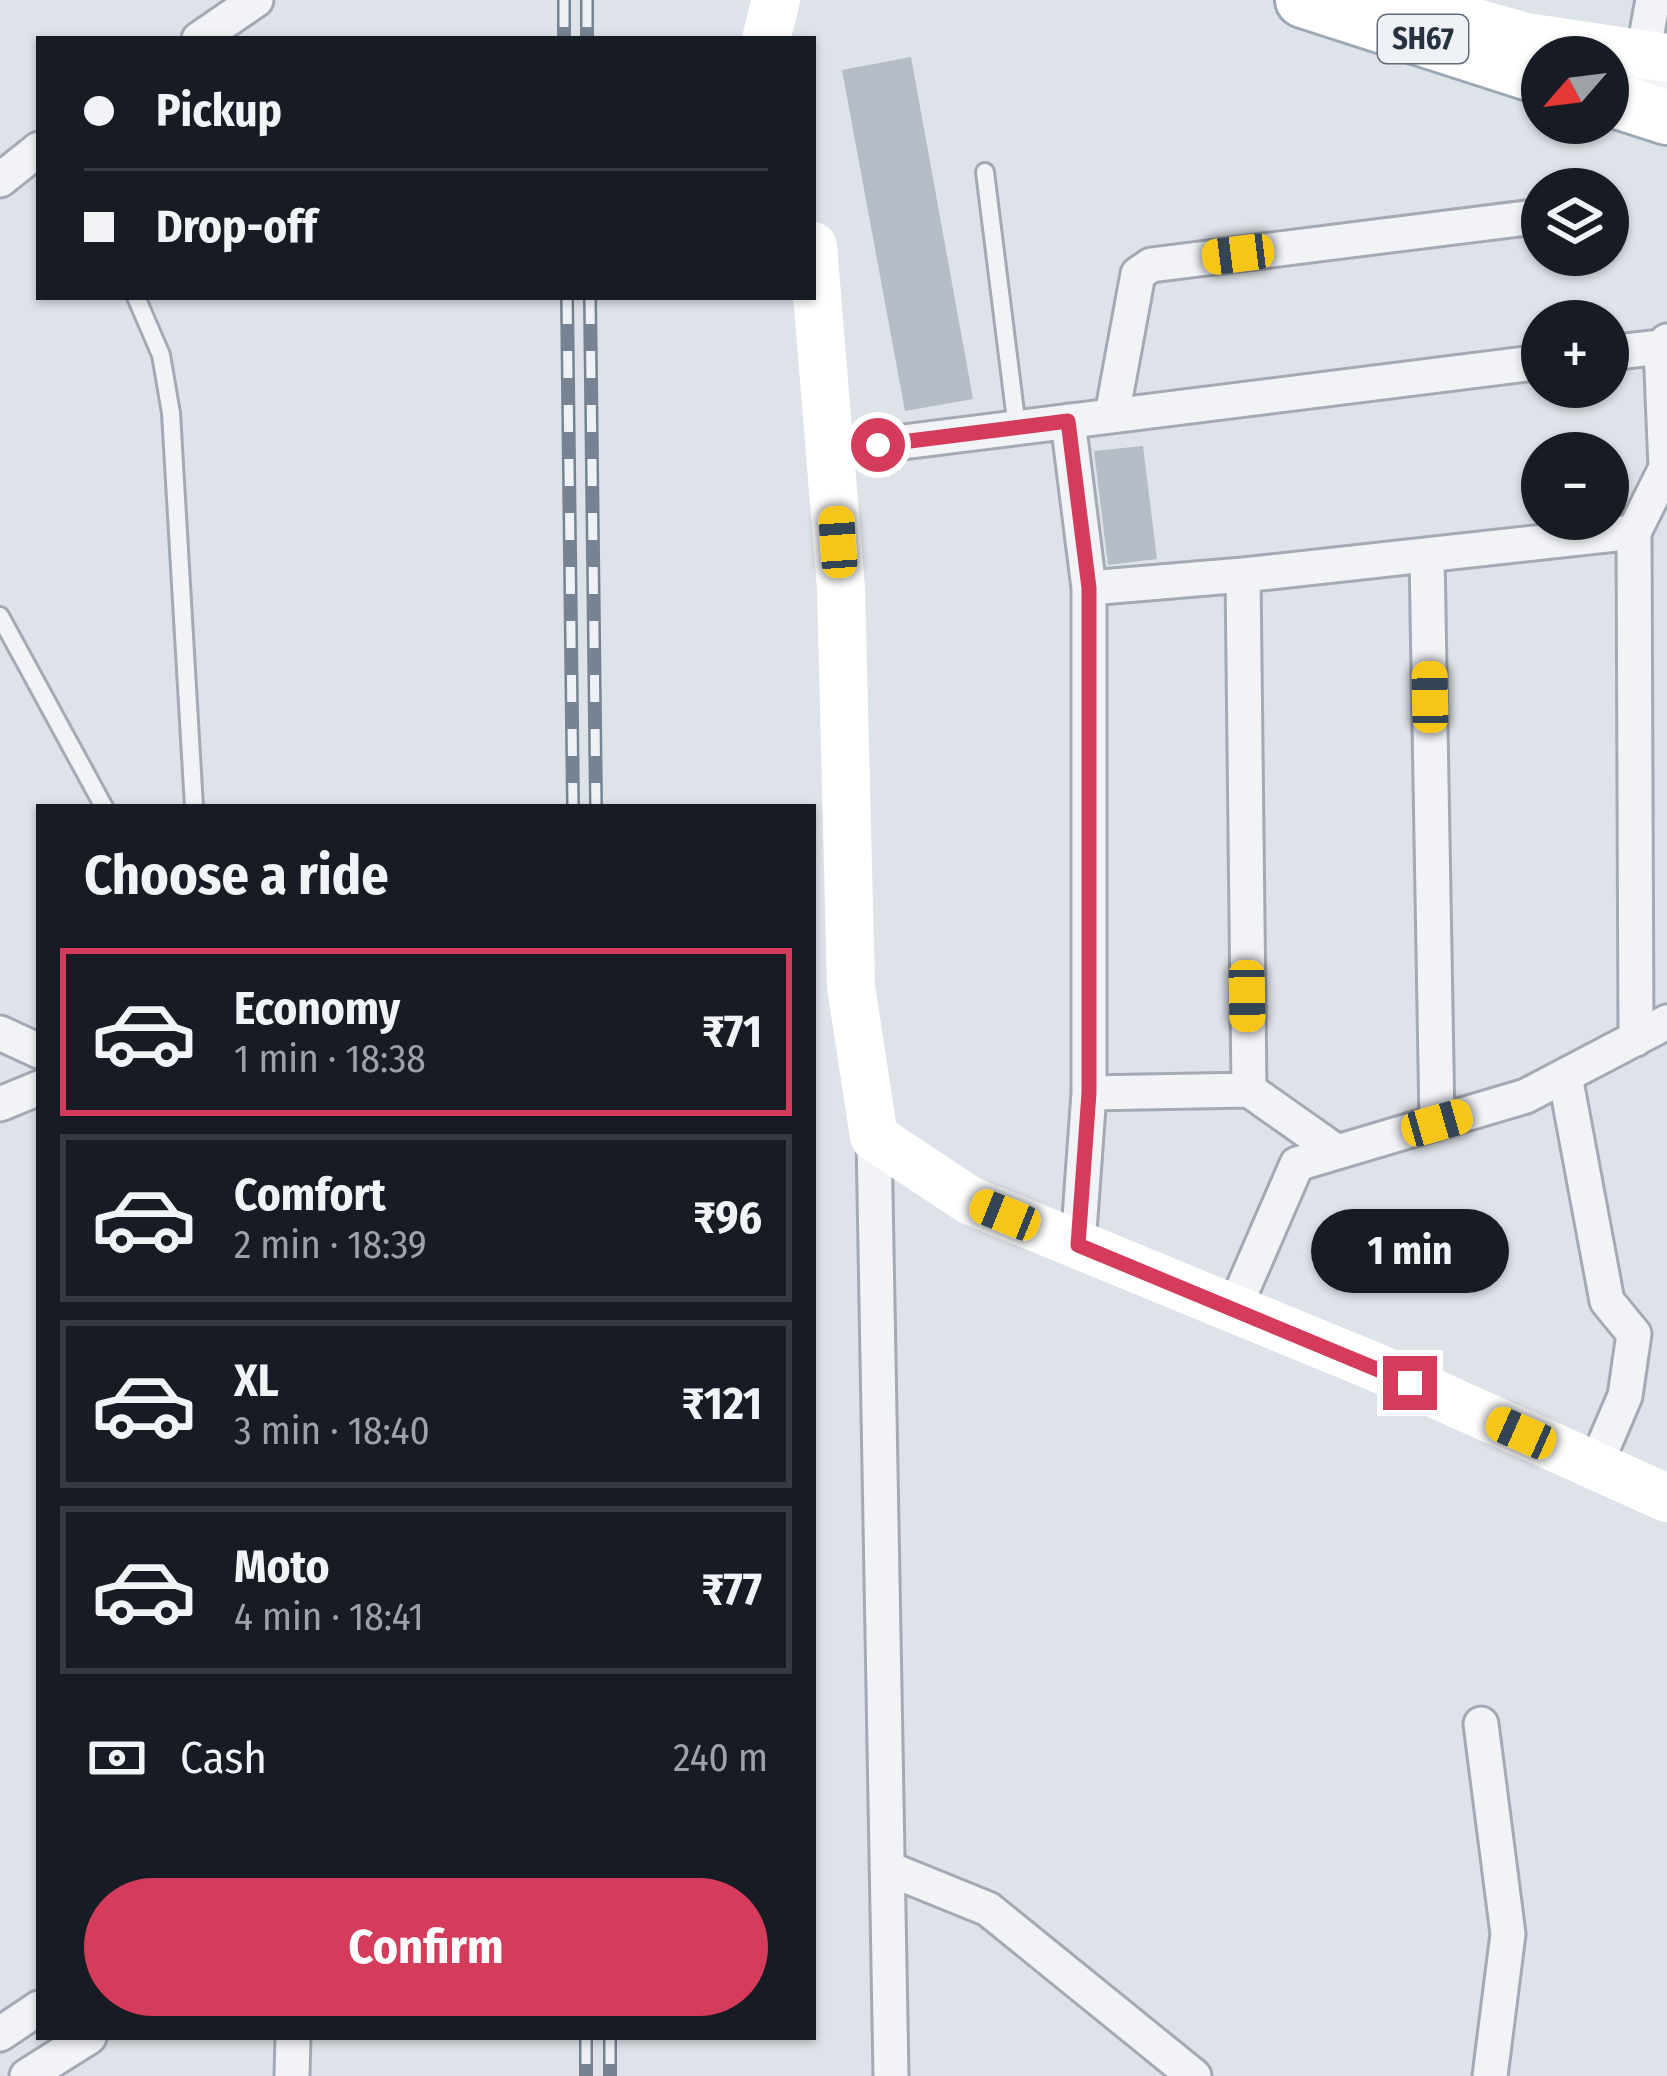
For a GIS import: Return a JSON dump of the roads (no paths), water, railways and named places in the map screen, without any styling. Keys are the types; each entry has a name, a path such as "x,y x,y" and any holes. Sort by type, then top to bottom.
{"main road":[{"path":"767,36 776,0"},
{"name":"SH67","path":"1303,0 1521,37"},
{"path":"1394,0 1521,37"},
{"path":"1639,71 1667,116"},
{"path":"816,280 841,588 851,986 874,1137 969,1200 1234,1309 1667,1498"}],"street":[{"path":"203,36 256,0"},
{"path":"1639,71 1653,0"},
{"path":"0,180 36,151"},
{"path":"1112,416 1138,274 1151,265 1521,219"},
{"path":"1629,350 1664,344 1666,468 1649,517 1636,1039"},
{"path":"831,451 1521,365"},
{"path":"1068,421 1089,588 1089,1093 1078,1245"},
{"path":"1089,588 1427,555 1649,517"},
{"path":"1427,555 1437,1123"},
{"path":"1243,575 1249,1090"},
{"path":"1234,1309 1297,1164 1526,1096 1667,1022"},
{"path":"0,1033 36,1050"},
{"path":"1565,1076 1606,1301 1634,1334 1625,1396 1595,1466"},
{"path":"0,1104 36,1089"},
{"path":"1089,1093 1249,1090 1337,1152"},
{"path":"874,1137 891,2076"},
{"path":"1481,1724 1508,1934 1490,2076"},
{"path":"887,1868 988,1910 1194,2076"},
{"path":"0,2033 36,2010"},
{"path":"27,2076 84,2040"},
{"path":"292,2076 293,2040"}],"lane":[{"path":"985,172 1017,428"},
{"path":"137,300 161,355 171,413 194,804"},
{"path":"0,616 102,804"}],"railway":[{"path":"564,0 564,36"},
{"path":"587,0 587,36"},
{"path":"567,300 573,804"},
{"path":"590,300 596,804"},
{"path":"586,2040 586,2076"},
{"path":"610,2040 610,2076"}]}
